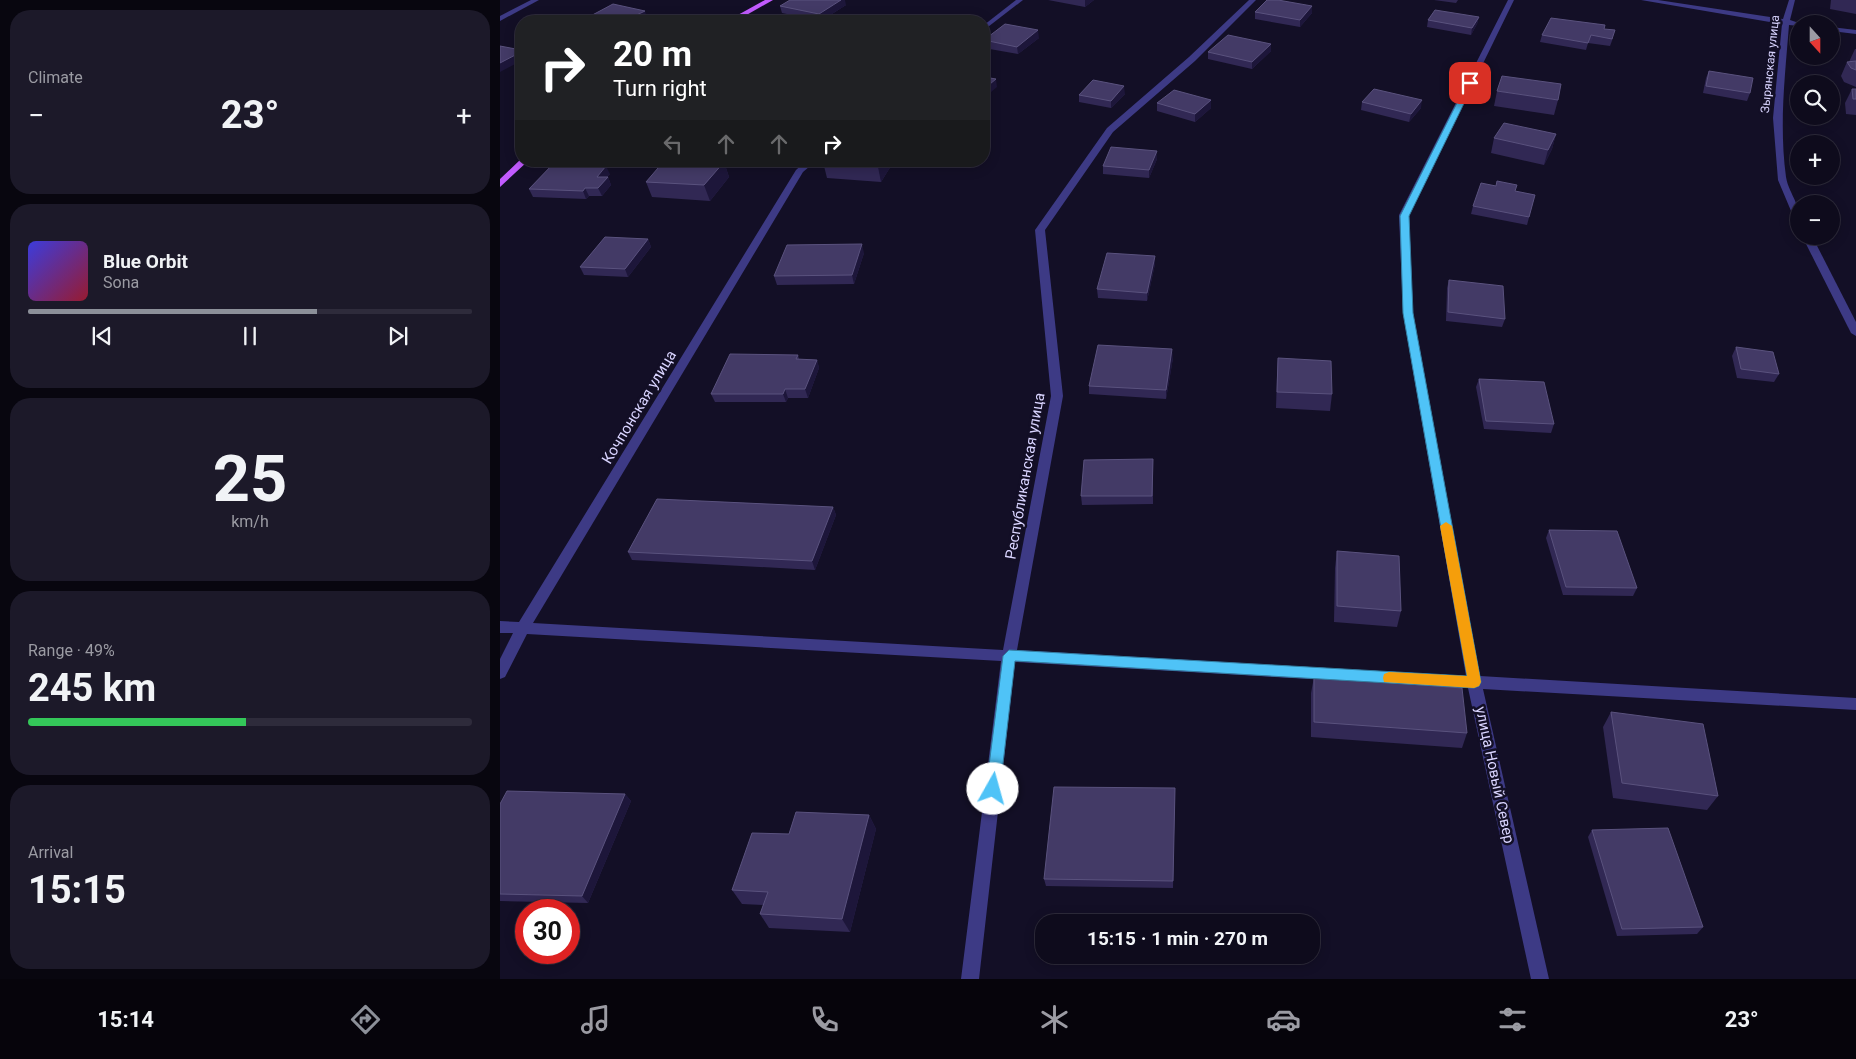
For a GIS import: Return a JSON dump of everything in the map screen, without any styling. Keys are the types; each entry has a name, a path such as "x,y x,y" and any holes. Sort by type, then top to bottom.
{"main road":[{"path":"743,15 770,0"},
{"path":"500,184 518,167"}],"street":[{"path":"500,19 536,0"},
{"path":"990,23 1020,0"},
{"name":"Республиканская улица","path":"970,979 1009,656 1057,396 1040,230 1110,130 1192,59 1253,0"},
{"name":"улица Новый Север","path":"1511,0 1404,216 1408,313 1474,682 1540,979"},
{"path":"1644,0 1790,23"},
{"name":"Зырянская улица","path":"1790,198 1782,180 1777,118 1786,22 1792,0"},
{"path":"1840,30 1856,32"},
{"name":"Кочпонская улица","path":"500,674 523,628 800,170 804,167"},
{"path":"1812,245 1856,334"},
{"path":"500,628 1856,704"}],"building":[{"path":"790,0 841,0 819,14 780,6"},
{"path":"1267,0 1312,6 1300,20 1255,12"},
{"path":"613,4 645,11 637,15 592,15"},
{"path":"1435,10 1479,17 1472,28 1428,20"},
{"path":"1551,18 1605,25 1604,29 1615,30 1612,39 1591,35 1588,43 1542,35"},
{"path":"1005,24 1038,30 1017,47 990,41 990,35"},
{"path":"1228,35 1271,44 1252,62 1208,52"},
{"path":"500,46 515,49 515,55 500,63"},
{"path":"1856,61 1856,70 1851,68 1847,62"},
{"path":"1709,71 1753,78 1750,93 1706,86"},
{"path":"1502,76 1561,84 1558,100 1497,91"},
{"path":"990,78 996,79 990,84"},
{"path":"1093,80 1124,86 1111,101 1079,95"},
{"path":"1374,89 1422,100 1411,114 1362,102"},
{"path":"1852,89 1856,89 1856,99 1853,99"},
{"path":"1174,90 1211,100 1195,114 1157,103"},
{"path":"1504,123 1556,134 1548,150 1494,138"},
{"path":"1111,147 1157,151 1149,170 1103,166"},
{"path":"550,167 605,167 597,177 608,177 598,188 585,188 583,191 529,189"},
{"path":"659,167 720,167 704,185 646,182"},
{"path":"1497,181 1517,185 1515,191 1535,195 1529,217 1473,206 1481,183 1496,186"},
{"path":"605,237 648,239 625,269 580,267"},
{"path":"862,244 852,275 774,276 787,245"},
{"path":"1107,253 1155,256 1147,293 1097,289"},
{"path":"1449,280 1503,286 1505,319 1448,312"},
{"path":"1098,345 1172,349 1166,390 1089,386"},
{"path":"1736,347 1773,352 1779,374 1741,369"},
{"path":"730,354 798,355 796,359 817,360 805,389 785,389 783,394 711,394"},
{"path":"1278,358 1331,361 1332,394 1277,392"},
{"path":"1479,379 1544,382 1554,424 1486,421"},
{"path":"1153,459 1152,496 1081,496 1084,460"},
{"path":"657,499 833,507 812,561 628,552"},
{"path":"1549,530 1617,531 1637,588 1566,587"},
{"path":"1337,551 1399,556 1401,611 1337,606"},
{"path":"1314,677 1462,688 1467,733 1314,722"},
{"path":"1611,712 1703,724 1718,796 1622,783"},
{"path":"1054,787 1175,788 1173,881 1044,879"},
{"path":"507,791 625,794 582,896 500,894 500,804"},
{"path":"796,812 869,815 842,919 760,914 768,892 732,890 752,833 789,834"},
{"path":"1668,828 1703,927 1622,929 1592,830"}],"slow traffic":[{"path":"1389,678 1474,682 1446,526"}],"route":[{"path":"993,789 1009,656 1474,682 1408,313 1404,216 1470,83"}]}
